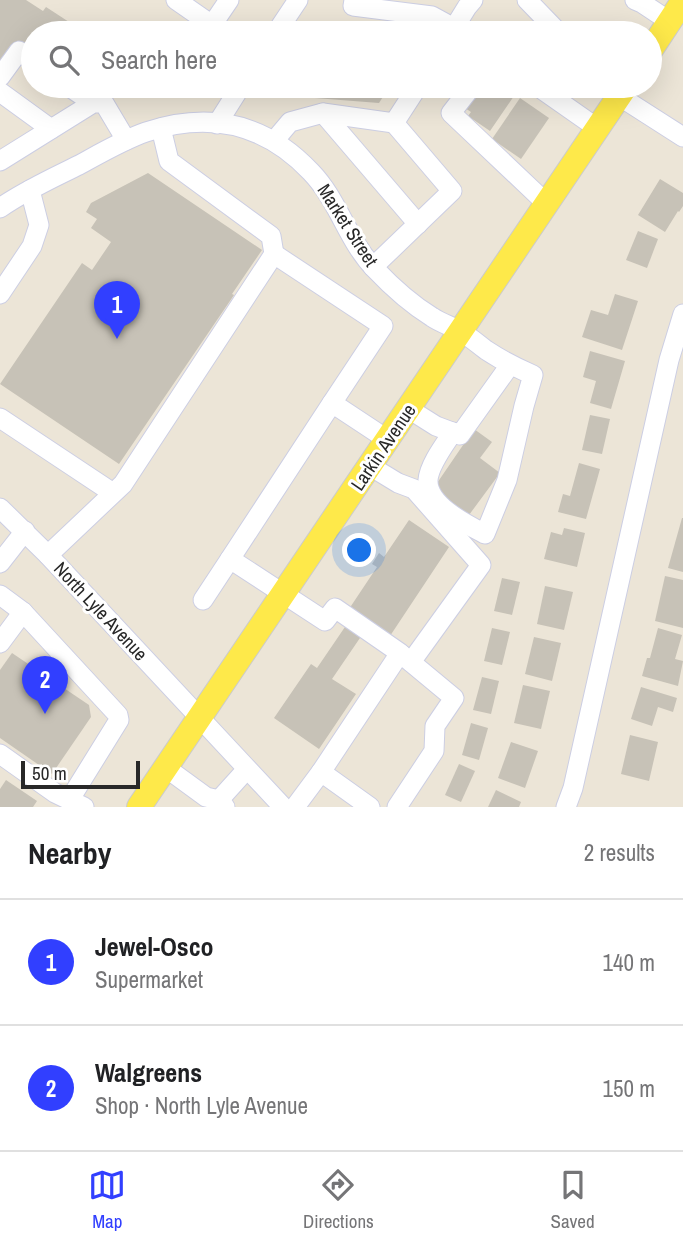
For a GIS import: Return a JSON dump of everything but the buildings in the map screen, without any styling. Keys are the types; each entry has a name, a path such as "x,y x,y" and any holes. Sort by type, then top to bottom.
{"main road":[{"path":"662,33 676,11"},
{"name":"Larkin Avenue","path":"139,807 547,204 597,128 613,98"}],"street":[{"path":"176,0 206,21"},
{"path":"215,21 229,0"},
{"path":"284,21 298,0"},
{"path":"354,0 353,6 432,16 440,21"},
{"path":"527,0 547,21"},
{"path":"640,1 676,11"},
{"path":"457,21 466,2"},
{"path":"0,77 19,51 21,52"},
{"path":"0,92 51,129"},
{"path":"86,98 93,103"},
{"path":"216,124 233,98"},
{"path":"394,123 410,98"},
{"path":"463,98 451,113 547,204"},
{"path":"555,98 597,128"},
{"path":"630,98 683,137"},
{"path":"3,156 93,103 104,103 126,141"},
{"path":"323,113 418,224"},
{"path":"274,141 290,122 323,113 394,123 452,191 373,267"},
{"name":"Market Street","path":"2,205 126,141 176,124 204,122 235,125 274,141 292,153 314,174 332,199 351,237 373,267 410,302 461,331 510,365 533,375 507,480 485,534 456,518 432,496 428,480 436,458 457,433"},
{"path":"48,555 123,484 274,254 271,236 169,161 161,128"},
{"path":"0,294 32,246 39,225 30,190"},
{"path":"203,600 383,326 274,254"},
{"path":"566,807 579,762 669,360 683,314"},
{"path":"409,409 436,426 457,433 510,365"},
{"path":"332,403 388,440"},
{"path":"0,418 113,493"},
{"path":"295,807 405,658 481,565 414,489 370,466"},
{"name":"North Lyle Avenue","path":"0,508 48,555 282,807"},
{"path":"0,563 25,531"},
{"path":"230,559 325,621 335,608 405,658 454,698 435,726 434,751 397,807"},
{"path":"0,595 23,612 120,720 77,803 55,793 0,754"},
{"path":"0,643 23,612"},
{"path":"165,767 211,803 247,769"},
{"path":"321,772 370,807"}],"place":[{"name":"Jewel-Osco","path":"117,339"},
{"name":"Walgreens","path":"45,714"}]}
